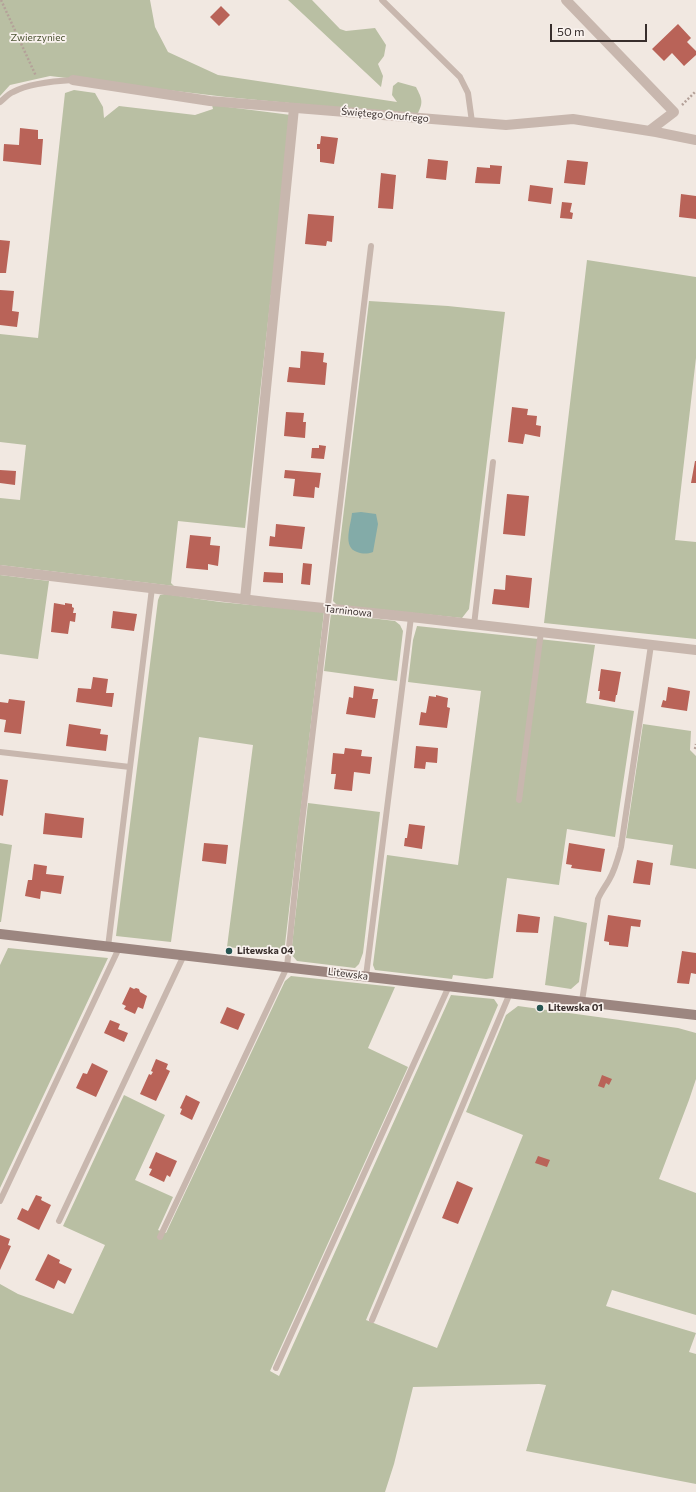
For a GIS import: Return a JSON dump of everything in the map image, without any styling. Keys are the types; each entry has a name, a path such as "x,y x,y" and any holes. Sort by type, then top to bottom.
{"street":[{"path":"566,0 674,112 649,131"},
{"name":"Świętego Onufrego","path":"73,80 210,101 506,125 573,119 696,140"},
{"path":"245,599 294,108"},
{"name":"Tarninowa","path":"0,570 328,609 411,617 696,650"},
{"name":"Litewska","path":"0,934 696,1015"}],"lane":[{"path":"382,0 460,77 468,93 472,122"},
{"path":"0,102 13,92 50,81 73,80"},
{"path":"160,1237 287,967 302,822 371,246"},
{"path":"474,625 493,462"},
{"path":"0,1201 114,947 130,767 152,588"},
{"path":"366,976 411,617"},
{"path":"519,800 541,632"},
{"path":"582,1001 598,899 602,890 610,880 616,866 621,847 651,645"},
{"path":"0,752 130,767"},
{"path":"59,1221 184,955"},
{"path":"276,1368 449,986"},
{"path":"372,1320 510,993"}],"path":[{"path":"1,0 40,84"},
{"path":"674,112 696,91"},
{"path":"695,749 696,744"}],"green space":[{"name":"Zwierzyniec","path":"0,0 150,0 155,27 168,52 218,75 397,102 392,95 393,86 398,82 416,87 421,98 421,107 417,115 226,97 50,76 10,85 0,96"},
{"path":"288,0 312,0 340,29 346,31 375,28 386,45 384,56 378,64 383,76 381,87"},
{"path":"74,90 95,93 103,107 104,118 119,106 195,115 213,109 212,105 291,115 245,528 178,521 171,583 174,586 0,565 0,498 20,500 26,445 0,442 0,334 38,338 65,93"},
{"path":"587,260 696,277 696,358 675,540 696,542 696,639 544,623"},
{"path":"369,301 448,306 505,312 469,609 462,618 337,605 333,601"},
{"path":"0,575 49,581 38,659 0,654"},
{"path":"165,594 220,602 324,612 284,953 227,947 253,745 199,737 171,942 116,936 158,600 160,595"},
{"path":"331,613 395,621 400,625 403,631 397,681 324,671"},
{"path":"417,626 595,645 586,703 634,711 615,837 567,829 559,885 507,878 493,978 486,979 453,975 452,979 375,970 373,965 387,855 458,865 481,691 408,682 413,640"},
{"path":"643,724 691,731 690,750 696,756 696,869 670,865 673,845 626,838"},
{"path":"308,803 380,812 363,953 359,964 355,968 297,961 291,954"},
{"path":"0,843 12,845 1,922 0,922"},
{"path":"554,916 587,923 579,982 571,989 545,985"},
{"path":"8,948 108,958 0,1188 0,965"},
{"path":"291,976 395,987 368,1048 408,1067 270,1371 279,1376 451,995 494,999 498,1005 366,1320 437,1348 523,1135 466,1112 506,1015 518,1006 678,1028 696,1033 696,1079 659,1179 696,1193 696,1315 612,1290 606,1306 696,1333 689,1352 696,1354 696,1484 526,1451 546,1385 539,1384 413,1387 394,1464 385,1492 0,1492 0,1284 18,1294 73,1314 105,1245 63,1226 124,1095 165,1115 135,1180 173,1197 158,1230 166,1233 285,981"}],"water":[{"path":"361,512 376,514 378,524 373,552 365,554 352,549 348,535 352,513"}],"building":[{"path":"221,6 230,15 219,26 210,17"},
{"path":"678,24 691,38 687,42 696,51 696,55 684,66 672,53 664,61 652,49"},
{"path":"20,128 38,130 38,139 43,139 41,165 3,161 4,144 19,145"},
{"path":"321,136 338,138 334,164 320,162 320,149 317,149 317,144 320,144"},
{"path":"428,159 448,161 446,180 426,178"},
{"path":"567,160 588,162 585,185 564,183"},
{"path":"490,165 502,166 500,184 475,183 477,167 490,168"},
{"path":"381,173 396,175 393,209 378,208"},
{"path":"530,185 553,188 551,204 528,201"},
{"path":"681,194 696,196 696,219 679,217"},
{"path":"562,202 572,203 570,212 573,213 572,219 560,218"},
{"path":"308,214 334,216 332,242 327,241 326,246 305,244"},
{"path":"0,240 10,241 6,273 0,273"},
{"path":"0,290 14,291 12,311 19,312 17,327 0,325"},
{"path":"301,351 324,353 323,362 327,363 325,385 287,382 289,367 300,368"},
{"path":"512,407 528,409 527,415 537,416 536,425 541,426 540,437 525,434 523,444 508,442"},
{"path":"286,412 304,413 303,422 306,422 305,438 284,436"},
{"path":"319,445 326,446 324,459 311,458 312,448 319,448"},
{"path":"695,461 696,483 691,483"},
{"path":"0,470 16,471 15,485 0,483"},
{"path":"285,470 321,473 319,488 315,487 314,498 293,496 295,479 284,478"},
{"path":"507,494 529,496 525,536 503,534"},
{"path":"276,524 305,527 302,549 269,546 270,536 275,537"},
{"path":"190,535 211,537 210,545 220,546 218,566 208,564 208,570 186,568"},
{"path":"303,563 312,564 310,585 301,584"},
{"path":"264,572 283,573 283,583 263,582"},
{"path":"506,575 532,578 529,608 492,604 494,589 505,590"},
{"path":"54,603 65,605 65,603 72,604 72,607 74,608 73,613 76,613 75,622 70,621 68,634 51,632"},
{"path":"113,611 137,614 134,631 111,628"},
{"path":"601,669 621,672 615,702 599,699 600,691 598,691"},
{"path":"93,677 108,679 106,693 114,693 112,707 76,702 78,688 91,689"},
{"path":"354,686 374,689 372,699 378,699 375,718 346,714 349,697 353,698"},
{"path":"668,687 690,691 687,711 661,707 663,700 666,701"},
{"path":"436,695 448,698 447,707 450,708 447,728 419,725 421,712 426,713 429,696 436,697"},
{"path":"9,699 25,701 21,734 4,732 6,720 0,719 0,702 8,703"},
{"path":"69,724 101,729 100,734 108,735 106,751 66,746"},
{"path":"416,746 438,748 437,763 426,762 425,769 414,768"},
{"path":"345,748 362,750 361,756 372,757 370,774 354,772 352,791 334,789 336,774 331,774 333,753 344,754"},
{"path":"0,779 8,780 3,816 0,815"},
{"path":"45,813 84,818 82,838 43,834"},
{"path":"409,824 425,826 422,849 404,846"},
{"path":"204,843 228,845 226,864 202,861"},
{"path":"569,843 605,849 601,872 571,868 572,865 566,864"},
{"path":"637,860 653,863 650,885 633,883"},
{"path":"34,864 47,866 46,874 64,876 61,894 41,891 40,899 25,896 28,880 32,880"},
{"path":"518,914 540,917 538,933 516,932"},
{"path":"608,915 641,920 640,927 631,926 628,947 609,945 609,942 604,941"},
{"path":"682,951 696,953 696,974 691,973 689,984 677,983"},
{"path":"130,987 139,989 140,992 147,996 143,1009 138,1007 135,1014 124,1009 126,1006 122,1004"},
{"path":"227,1007 245,1014 238,1030 220,1023"},
{"path":"110,1020 120,1024 118,1029 128,1033 124,1042 104,1033"},
{"path":"156,1059 168,1064 166,1069 170,1071 156,1101 140,1094 149,1074 151,1075 153,1072 151,1071"},
{"path":"92,1063 108,1071 96,1097 76,1088 83,1073 87,1074"},
{"path":"602,1075 612,1079 609,1085 606,1083 604,1088 598,1086"},
{"path":"186,1095 200,1102 192,1120 180,1114 182,1109 180,1108"},
{"path":"156,1152 177,1161 170,1177 167,1175 164,1182 149,1175 152,1169 149,1168"},
{"path":"538,1156 550,1160 547,1167 535,1163"},
{"path":"457,1181 473,1188 458,1224 442,1218"},
{"path":"36,1195 42,1197 41,1200 51,1205 39,1230 17,1219 22,1208 28,1211"},
{"path":"0,1235 10,1239 8,1245 11,1246 0,1270"},
{"path":"48,1254 60,1260 59,1263 72,1269 65,1284 58,1280 54,1289 35,1280"}],"place":[{"name":"Litewska 04","path":"229,951"},
{"name":"Litewska 01","path":"540,1008"}]}
